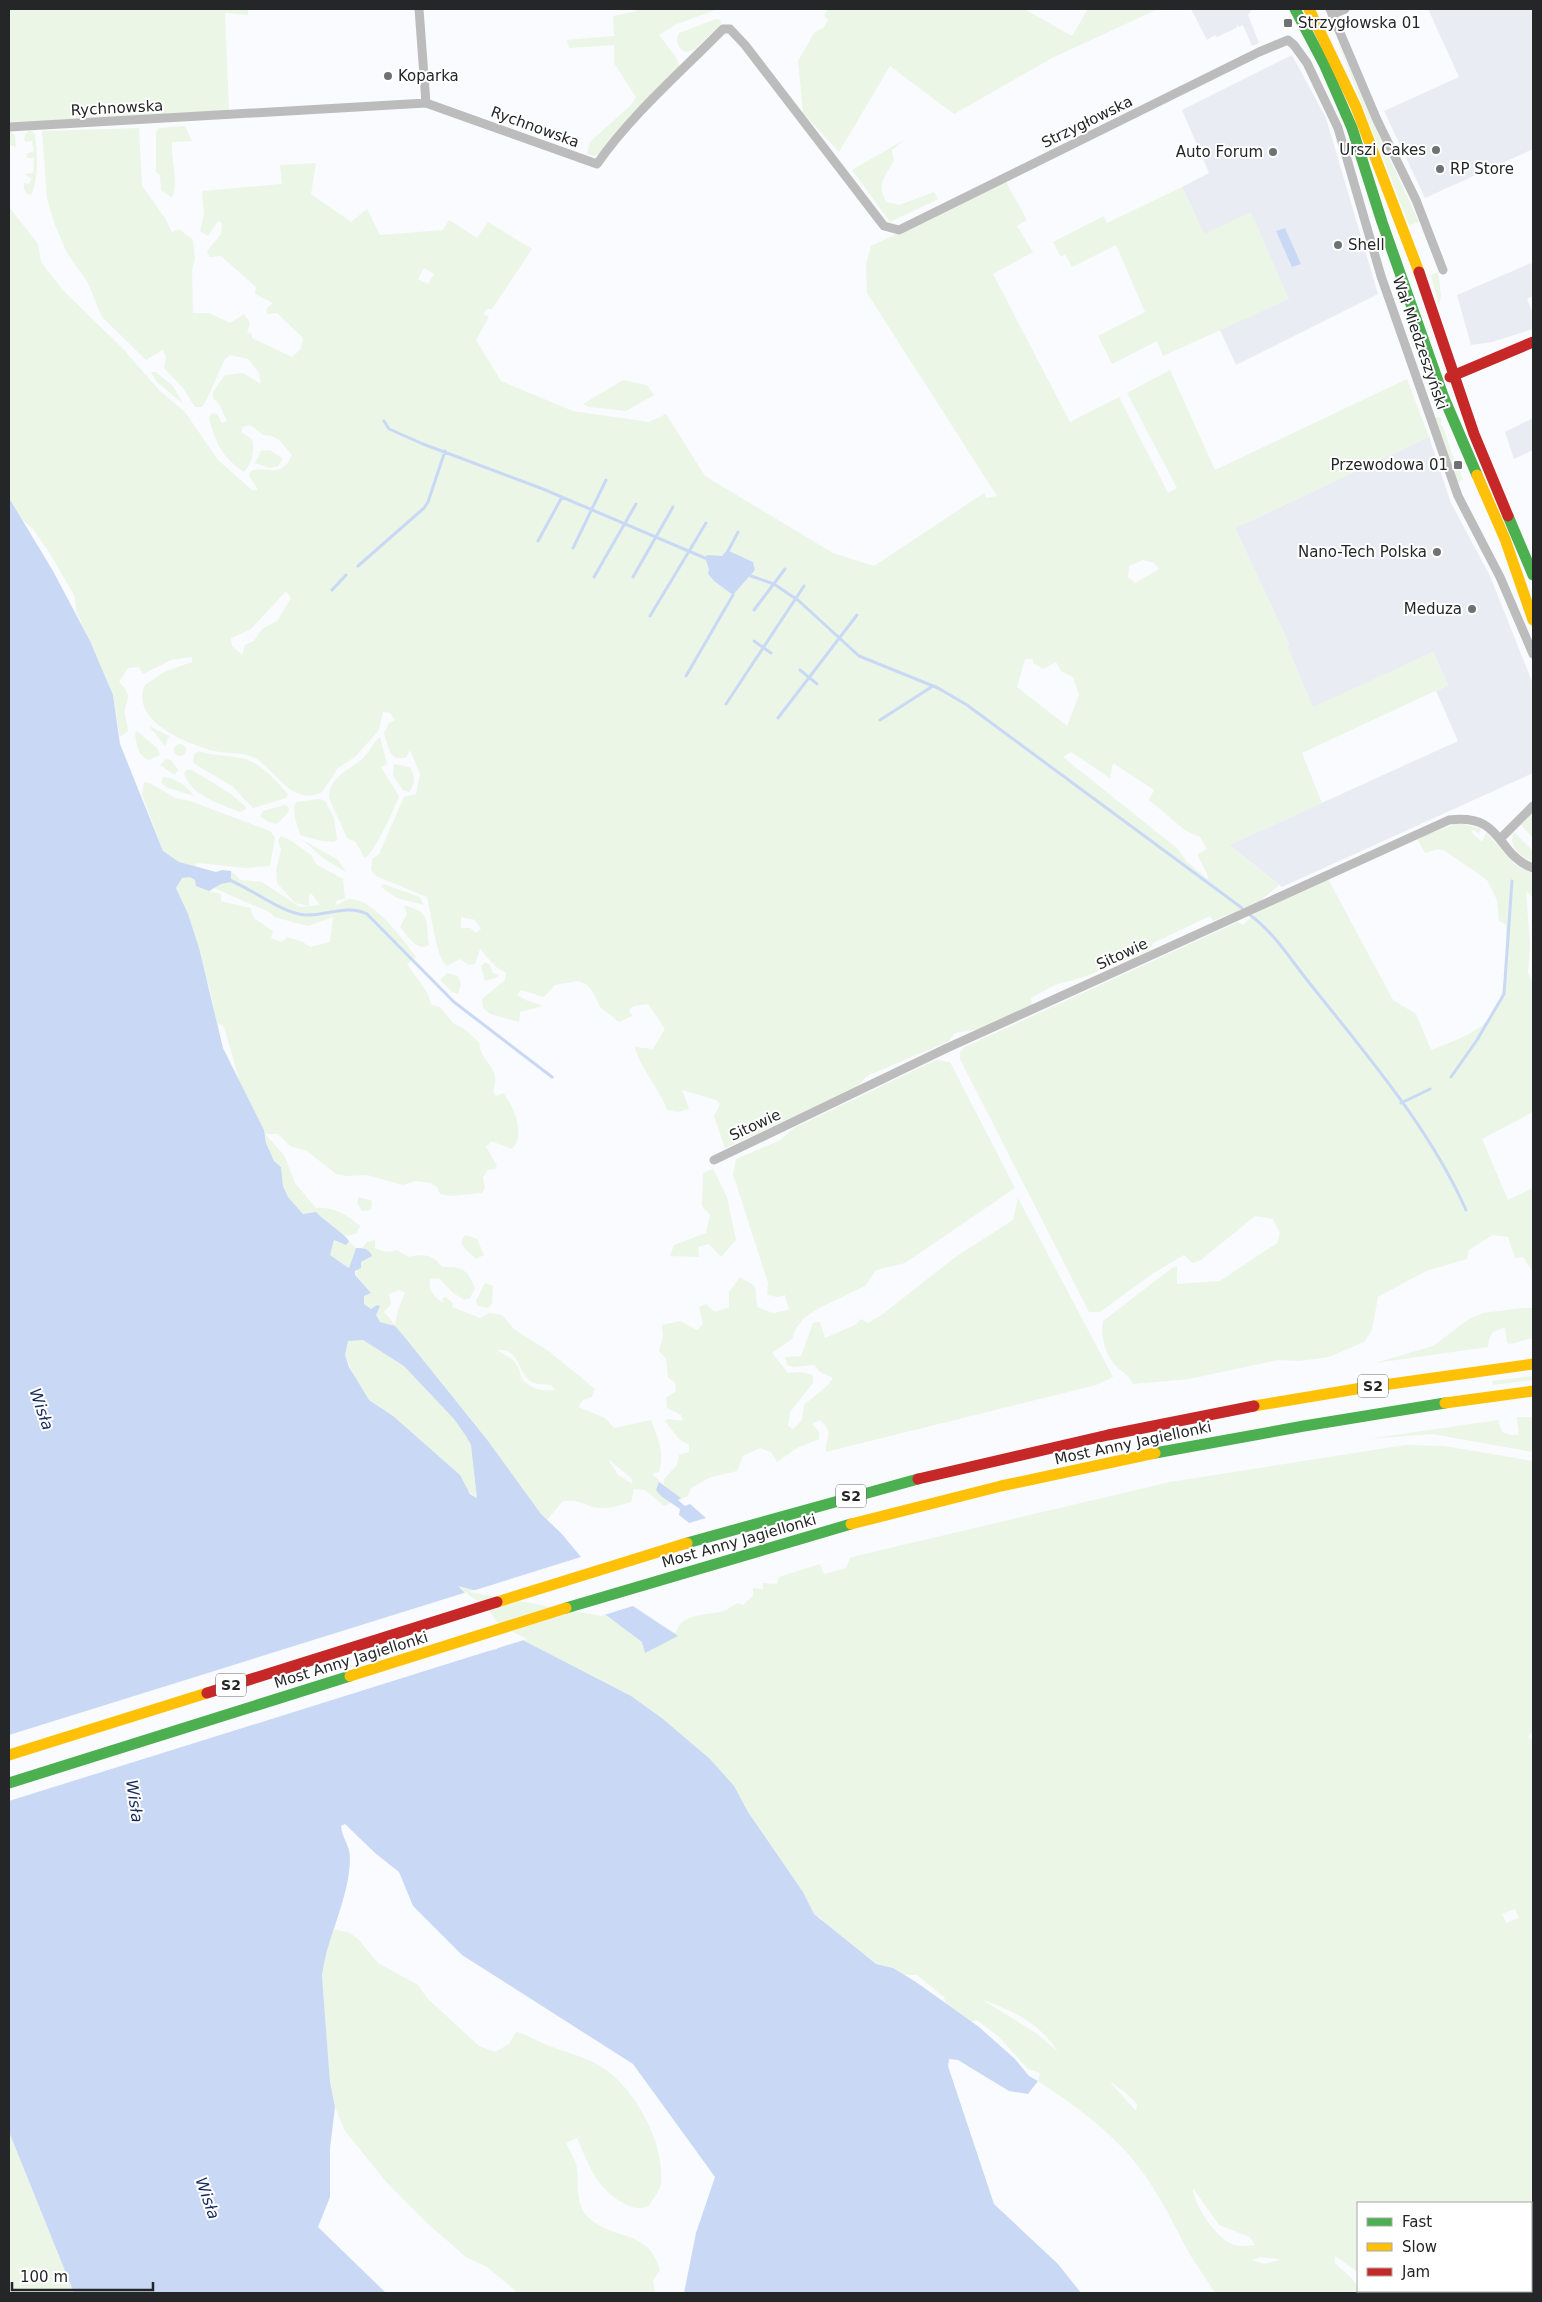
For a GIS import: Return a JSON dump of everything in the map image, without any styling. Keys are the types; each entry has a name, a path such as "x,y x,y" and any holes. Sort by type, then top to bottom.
{"main road":[{"name":"Wał Miedzeszyński","path":"1295,9 1336,90 1356,139 1382,222 1438,381 1505,539 1533,620"},
{"name":"Wał Miedzeszyński","path":"1309,9 1334,56 1361,117 1437,319 1474,432 1533,575"},
{"path":"1438,381 1533,342"},
{"name":"Most Anny Jagiellonki","path":"9,1755 678,1545 859,1494 1125,1431 1366,1387 1533,1364"},
{"name":"S2","path":"1494,1396 1533,1391"},
{"path":"1494,1396 1533,1396"},
{"name":"Most Anny Jagiellonki","path":"9,1783 675,1574 868,1520 1062,1472 1183,1447 1332,1420 1494,1396"}],"street":[{"path":"419,9 426,103"},
{"path":"1345,9 1332,12 1377,120 1416,200 1443,270"},
{"name":"Rychnowska","path":"9,127 426,103 597,164 630,122 723,29 730,29 751,52 884,226 899,230"},
{"name":"Strzygłowska","path":"899,230 1259,52 1288,40"},
{"name":"Wał Miedzeszyński","path":"1288,40 1307,63 1338,128 1381,276 1458,496 1500,577 1533,654"},
{"path":"1501,838 1533,806"},
{"name":"Sitowie","path":"714,1160 947,1048 1449,820 1472,820 1492,829 1516,858 1533,868"}],"shaded area":[{"path":"1191,9 1252,9 1248,15 1259,43 1252,46 1243,25 1239,27 1238,25 1236,28 1217,37 1215,35 1207,40"},
{"path":"1428,9 1533,9 1533,149 1425,198 1384,111 1459,77"},
{"path":"1292,55 1326,118 1378,294 1236,365 1220,330 1289,298 1204,234 1182,187 1209,173 1182,110"},
{"path":"1531,263 1533,269 1533,296 1527,299 1533,314 1533,329 1492,342 1471,345 1457,295"},
{"path":"1533,418 1533,450 1514,459 1505,432"},
{"path":"1429,437 1451,503 1490,576 1533,684 1533,773 1282,887 1229,845 1458,741 1436,691 1448,685 1433,652 1313,708 1287,646 1289,644 1235,528"}],"green space":[{"path":"9,9 248,9 248,15 225,13 229,110 9,124"},
{"path":"637,9 718,9 677,24 659,35 676,57 680,68 621,128 599,154 594,156 587,154 590,142 631,105 636,97 614,63 614,45 569,48 567,40 614,36 613,16 637,11"},
{"path":"828,9 1024,9 1072,36 1088,9 1158,9 1052,58 954,114 890,66 839,152 803,113 798,61 814,33 824,27 828,20 824,16"},
{"path":"716,19 720,20 721,24 694,50 686,52 679,47 677,39 679,33"},
{"path":"1338,43 1375,127 1419,222 1409,225"},
{"path":"185,126 192,141 172,142 175,184 172,198 161,190 160,175 156,172 156,132 159,128"},
{"path":"139,128 142,186 165,218 172,232 179,229 193,240 195,259 192,270 193,313 209,313 230,323 244,314 250,323 247,332 252,334 252,338 292,357 301,349 303,338 277,313 267,314 266,309 273,303 255,294 256,287 221,256 210,257 207,251 221,234 222,223 218,221 208,236 200,231 204,214 202,191 282,184 280,165 316,163 311,194 351,222 367,209 380,235 443,230 449,220 477,238 488,222 532,249 492,309 487,309 483,314 489,317 476,340 501,381 573,411 649,422 666,414 705,476 833,553 874,566 984,493 986,498 997,496 867,293 866,265 871,246 1006,182 1027,220 1017,226 1033,252 993,274 1070,422 1119,397 1168,493 1177,488 1127,393 1170,370 1215,470 1407,379 1429,437 1235,528 1289,644 1287,646 1313,707 1433,652 1448,685 1302,753 1322,803 1229,845 1279,885 1259,902 1213,921 1210,916 1153,943 1150,950 1084,977 1055,985 1031,998 1032,1007 979,1029 955,1033 949,1041 867,1076 856,1088 725,1148 714,1116 720,1104 716,1100 682,1090 689,1109 678,1112 667,1110 640,1061 635,1047 653,1049 665,1029 648,1004 634,1006 629,1010 632,1016 619,1022 600,1007 593,992 587,985 578,981 555,985 544,997 521,990 517,995 541,1005 540,1007 520,1012 519,1022 490,1014 483,1008 482,999 505,980 506,973 496,967 480,949 475,964 469,965 460,959 447,966 443,962 437,945 427,897 376,876 371,870 372,859 379,854 404,797 416,794 420,774 410,750 406,758 396,758 390,753 384,733 389,723 395,720 390,713 383,712 379,730 356,756 338,768 322,792 311,795 302,795 294,792 257,759 243,754 220,752 194,744 179,738 154,721 146,710 142,698 145,685 164,672 192,662 192,657 171,660 143,674 139,667 128,668 119,682 124,687 128,696 125,715 128,731 120,737 113,695 77,613 74,595 47,549 33,529 21,519 9,498 9,207 38,244 41,262 62,289 124,350 159,390 185,412 218,460 252,490 258,490 249,476 251,471 257,469 278,470 287,463 292,455 279,440 272,436 263,435 250,425 243,427 241,432 252,439 253,448 251,461 244,472 225,455 217,442 209,418 212,413 217,414 222,423 227,421 219,404 213,398 213,392 225,375 243,373 261,384 259,373 248,359 230,355 225,359 206,401 202,407 195,407 183,388 164,368 166,357 163,350 146,360 102,317 87,281 67,253 55,225 47,199 42,131","holes":["424,268 434,274 428,284 418,279","727,550 753,562 755,570 733,595 714,581 708,574","1143,560 1154,563 1159,569 1135,583 1128,577 1129,566","286,591 291,598 277,621 262,629 254,641 245,645 242,655 232,646 231,638 251,629","1025,659 1033,659 1033,663 1043,669 1056,662 1061,671 1073,677 1079,695 1067,726 1017,687","1071,752 1110,778 1113,763 1154,790 1149,800 1186,831 1200,837 1207,849 1198,854 1208,879 1187,862 1178,849 1063,757","461,917 475,920 481,929 476,933 470,928 461,928"]},
{"path":"30,130 35,134 37,164 32,194 28,195 24,189 24,183 29,184 32,179 24,174 33,173 34,158 27,158 26,154 34,151 32,141 26,142 24,139 26,133"},
{"path":"9,131 15,135 16,147 9,145"},
{"path":"904,140 892,150 894,161 883,181 882,190 886,202 899,205 934,192 938,199 890,222 852,170"},
{"path":"1182,187 1204,234 1251,212 1289,299 1163,356 1157,341 1112,364 1098,336 1145,312 1116,245 1072,267 1065,254 1061,257 1053,242 1104,216 1107,223"},
{"path":"1438,272 1441,295 1439,307 1431,275"},
{"path":"151,372 156,372 173,386 183,404 157,382"},
{"path":"623,380 647,385 654,395 626,411 589,407 583,404"},
{"path":"1435,417 1441,418 1441,426 1443,426 1463,479 1458,483"},
{"path":"270,450 283,459 278,466 270,468 255,463 261,451"},
{"path":"149,726 169,736 165,746"},
{"path":"137,731 157,748 160,755 149,760 142,755 136,742 135,734"},
{"path":"380,737 387,764 381,767 399,796 379,839 370,854 364,857 356,842 347,838 329,798 330,790 337,778 360,761"},
{"path":"180,744 186,750 180,756 174,750"},
{"path":"198,751 241,758 255,763 267,772 288,794 286,798 253,808 232,786 193,763 194,754"},
{"path":"166,759 171,760 178,770 175,775 160,765"},
{"path":"394,764 410,767 414,780 409,792 403,790 393,776"},
{"path":"187,770 192,770 231,794 246,807 245,810 240,812 207,798 193,788 188,781 184,773"},
{"path":"163,777 180,783 194,796 168,788 161,783"},
{"path":"144,782 150,783 175,798 190,801 270,831 275,837 270,866 246,868 197,863 195,866 213,872 231,872 240,880 262,882 300,907 320,905 311,893 309,895 309,906 295,903 277,883 276,870 281,850 278,840 281,836 311,855 316,864 343,879 345,899 337,900 335,906 349,899 358,900 377,912 395,930 416,957 407,964 428,994 431,1005 440,1007 454,1024 463,1028 479,1042 483,1056 495,1076 493,1092 496,1096 503,1093 511,1105 517,1121 518,1136 512,1149 491,1141 486,1147 497,1165 495,1169 488,1170 483,1177 485,1188 482,1193 450,1196 440,1194 437,1187 430,1183 416,1181 403,1185 367,1175 346,1176 336,1174 307,1151 290,1146 278,1134 265,1134 284,1155 295,1183 316,1208 328,1208 340,1212 360,1226 356,1234 346,1236 316,1213 303,1214 288,1197 283,1186 281,1167 274,1161 266,1143 264,1130 240,1083 224,1027 217,1023 209,986 169,888 163,851 142,795","holes":["214,888 271,913 274,917 308,926 333,917 330,942 310,947 303,942 287,937 282,942 271,938 273,931 254,918 250,908 221,901 221,894 209,891"]},
{"path":"319,799 325,801 334,818 337,839 334,842 300,835 294,806 297,802"},
{"path":"285,805 289,808 288,813 277,824 268,822 260,816 263,811"},
{"path":"1533,812 1533,838 1521,825"},
{"path":"1455,824 1464,824 1481,829 1479,834 1474,830 1471,832 1482,842 1486,832 1515,865 1533,874 1533,898 1526,891 1530,944 1528,973 1533,983 1533,1112 1482,1139 1508,1200 1533,1188 1533,1272 1523,1257 1515,1258 1508,1237 1493,1235 1469,1250 1467,1259 1426,1271 1378,1297 1372,1330 1364,1342 1329,1357 1299,1361 1278,1360 1189,1379 1133,1384 1127,1375 1114,1364 1108,1354 1103,1337 1103,1321 1177,1266 1177,1284 1220,1281 1277,1243 1280,1233 1273,1219 1255,1216 1201,1260 1192,1263 1184,1255 1152,1274 1100,1312 1089,1312 960,1059 960,1052 965,1047 1238,922 1243,925 1256,912 1328,879 1393,1000 1416,1014 1431,1050 1463,1037 1475,1031 1490,1017 1502,994 1506,966 1506,925 1499,921 1497,900 1487,880 1445,851 1438,849 1425,853 1417,838"},
{"path":"1514,832 1533,851 1533,862 1520,854 1514,847 1512,837"},
{"path":"303,840 338,860 346,872 323,858"},
{"path":"383,884 420,897 424,905 397,898 381,887"},
{"path":"404,905 419,911 426,918 429,945 421,947 417,945 400,927 407,914"},
{"path":"485,962 490,965 493,973 498,974 498,977 485,981 481,966"},
{"path":"447,973 458,976 461,984 458,994 452,992 440,980"},
{"path":"936,1060 950,1062 1015,1188 905,1263 876,1270 865,1286 819,1308 804,1318 796,1328 792,1339 772,1353 788,1373 801,1372 813,1375 813,1383 790,1412 788,1426 793,1429 802,1420 804,1405 829,1384 833,1378 820,1372 814,1365 793,1367 787,1365 785,1357 801,1356 813,1323 820,1322 825,1338 855,1325 861,1319 868,1323 883,1314 954,1258 1013,1220 1018,1198 1113,1377 1096,1385 826,1452 828,1432 820,1420 812,1424 819,1432 819,1439 797,1448 777,1462 771,1452 760,1448 743,1456 737,1471 711,1477 691,1488 688,1496 664,1506 645,1490 634,1489 631,1502 611,1507 599,1508 574,1501 563,1501 547,1520 528,1499 506,1467 497,1512 375,1424 345,1355 346,1330 364,1304 364,1296 370,1292 355,1275 366,1249 362,1248 367,1242 375,1240 375,1248 380,1250 389,1252 397,1250 408,1257 427,1256 431,1257 442,1267 455,1267 463,1270 469,1276 475,1288 470,1298 464,1300 452,1292 439,1278 430,1279 432,1293 444,1303 442,1299 446,1297 453,1303 452,1307 480,1318 489,1313 502,1315 514,1329 550,1352 595,1389 592,1397 583,1400 578,1407 605,1418 614,1428 651,1420 661,1452 659,1472 652,1474 664,1485 664,1479 677,1465 679,1455 689,1452 689,1445 679,1439 665,1421 668,1419 683,1421 681,1415 667,1408 666,1398 676,1391 675,1382 668,1378 666,1359 659,1351 663,1336 662,1325 680,1321 697,1330 703,1324 699,1307 706,1304 715,1312 729,1307 729,1292 740,1277 755,1286 757,1307 773,1313 789,1310 785,1295 778,1297 767,1295 768,1283 733,1174 736,1159 779,1141 794,1128","holes":["399,1290 405,1293 398,1310 395,1325 384,1312 391,1304 389,1294","497,1350 505,1350 510,1353 523,1373 532,1382 551,1385 555,1390 541,1390 529,1385 521,1378 519,1368 510,1358","608,1459 631,1478 633,1484 618,1475"]},
{"path":"713,1169 727,1197 736,1240 721,1257 709,1244 698,1247 699,1257 670,1256 674,1245 706,1233 710,1215 702,1206 703,1173"},
{"path":"359,1197 372,1201 371,1210 362,1211 357,1203"},
{"path":"465,1235 477,1239 484,1255 476,1259 465,1249 461,1242"},
{"path":"334,1240 346,1244 349,1241 356,1248 349,1269 344,1271 330,1255"},
{"path":"485,1283 493,1286 492,1304 488,1308 478,1306 476,1301"},
{"path":"1533,1308 1533,1338 1510,1344 1507,1343 1505,1327 1493,1332 1489,1339 1488,1347 1375,1363 1433,1346 1469,1319 1483,1313"},
{"path":"1533,1376 1533,1380 1493,1385 1492,1381"},
{"path":"1517,1417 1533,1417 1533,1452 1432,1434 1368,1439 1498,1420 1502,1432 1519,1435"},
{"path":"1405,1445 1444,1446 1533,1461 1533,1731 1528,1737 1533,1741 1533,2293 1382,2292 1532,2292 1532,2202 1357,2202 1357,2271 1335,2256 1335,2263 1353,2279 1357,2292 1365,2293 1215,2293 1188,2250 1156,2192 1125,2150 1090,2118 1038,2081 1040,2073 1028,2069 999,2037 977,2020 971,2022 946,2005 944,1997 917,1975 904,1975 893,1968 876,1964 827,1927 821,1918 814,1915 803,1892 748,1812 503,1630 483,1603 466,1594 350,1575 414,1554 614,1619 668,1629 676,1633 683,1621 689,1618 724,1611 738,1603 743,1605 753,1596 753,1588 763,1589 763,1583 777,1584 779,1577 820,1564 824,1574 846,1568 850,1558 1170,1482","holes":["1515,1909 1519,1918 1506,1923 1502,1914","983,2000 1005,2008 1025,2019 1043,2033 1058,2052 1036,2033","1109,2081 1126,2093 1137,2104 1136,2111","1193,2188 1219,2225 1250,2237 1255,2245 1237,2246 1226,2241 1206,2220 1194,2195","1261,2257 1279,2259 1264,2264 1252,2260"]},
{"path":"334,1929 350,1933 358,1939 378,1963 418,1985 427,1998 479,2046 495,2052 509,2044 516,2032 520,2033 600,2066 613,2075 624,2087 645,2117 658,2151 661,2167 661,2186 649,2206 642,2208 633,2207 614,2197 594,2175 577,2138 566,2143 576,2164 579,2198 583,2210 597,2224 638,2241 647,2247 655,2257 660,2270 653,2281 655,2293 518,2293 487,2267 466,2257 428,2224 388,2184 345,2131 335,2107 330,2082 322,1976 324,1960"},
{"path":"9,2132 74,2293 9,2293"}],"water":[{"path":"1285,228 1301,264 1292,267 1276,231"},
{"name":"Wisła","path":"9,498 53,571 90,641 113,695 120,744 163,851 179,862 216,872 222,870 231,871 231,882 221,884 209,891 196,886 195,880 190,877 182,878 176,888 188,914 199,948 223,1048 264,1130 266,1143 274,1161 281,1167 283,1186 288,1197 303,1214 316,1212 349,1241 346,1245 334,1240 330,1255 347,1267 349,1268 356,1248 363,1248 369,1251 372,1256 361,1262 361,1268 355,1271 355,1275 371,1293 364,1296 364,1304 371,1309 377,1305 380,1306 376,1315 380,1322 395,1326 407,1340 488,1441 541,1514 561,1533 581,1557 633,1606 678,1636 645,1653 642,1642 606,1615 485,1593 458,1586 465,1593 487,1651 497,1649 503,1630 631,1696 663,1719 710,1759 734,1786 748,1812 803,1892 814,1914 876,1964 893,1968 916,1982 979,2027 1015,2059 1029,2076 1038,2081 1028,2094 1009,2091 958,2060 949,2059 948,2066 994,2204 1058,2264 1081,2293 684,2293 696,2233 715,2177 633,2064 462,1955 413,1906 399,1872 375,1853 345,1824 341,1826 350,1854 349,1874 328,1947 322,1976 330,2082 335,2107 330,2148 330,2197 318,2227 386,2293 74,2293 9,2132","holes":["363,1340 404,1366 454,1419 471,1445 477,1498 470,1494 460,1475 393,1416 369,1400 349,1367 345,1355 348,1341"]},
{"path":"727,550 753,562 755,570 733,595 714,581 708,574 709,569 705,558 707,555 722,556"},
{"path":"659,1482 681,1498 678,1500 685,1506 690,1504 715,1526 701,1532 679,1515 680,1509 661,1496 656,1490"}],"pier":[{"path":"709,1517 718,1527 700,1534 686,1524"},
{"path":"584,1556 636,1605 601,1616 469,1592"},
{"path":"467,1592 488,1649 495,1647 501,1629 505,1628 527,1639 9,1801 9,1735"}],"waterway":[{"path":"384,421 389,429 423,444 543,489 705,558"},
{"path":"358,566 424,508 428,502 445,451"},
{"path":"573,548 606,480"},
{"path":"538,541 562,497"},
{"path":"594,577 636,504"},
{"path":"633,577 673,507"},
{"path":"650,616 706,523"},
{"path":"728,551 738,532"},
{"path":"754,610 785,569"},
{"path":"332,590 346,575"},
{"path":"751,576 774,584 799,601 859,656 938,688 967,705 1242,908"},
{"path":"726,704 804,586"},
{"path":"686,676 733,595"},
{"path":"778,718 857,615"},
{"path":"754,641 771,653"},
{"path":"800,670 817,684"},
{"path":"880,720 933,686"},
{"path":"227,879 286,910 296,913 313,915 352,910 367,914 454,1002 552,1077"},
{"path":"1451,1077 1477,1040 1504,994 1512,881"},
{"path":"1250,915 1277,941 1398,1096 1435,1151 1466,1210"},
{"path":"1401,1103 1430,1089"}],"traffic: fast":[{"path":"1295,9 1325,66 1352,128 1382,222 1444,398 1477,475"},
{"path":"1508,516 1533,575"},
{"path":"1155,1453 1445,1403"},
{"path":"687,1543 918,1479"},
{"path":"566,1608 851,1524"},
{"path":"9,1783 350,1676"}],"traffic: slow":[{"path":"1309,9 1356,107 1419,272"},
{"path":"1477,475 1505,539 1533,620"},
{"path":"1254,1406 1362,1388 1533,1364"},
{"path":"1445,1403 1533,1391"},
{"path":"851,1524 1001,1486 1155,1453"},
{"path":"497,1602 687,1543"},
{"path":"350,1676 566,1608"},
{"path":"9,1755 207,1693"}],"traffic: jam":[{"path":"1419,272 1474,434 1508,516"},
{"path":"1450,377 1533,342"},
{"path":"918,1479 1108,1435 1254,1406"},
{"path":"207,1693 497,1602"}],"place":[{"name":"Strzygłowska 01","path":"1288,23"},
{"name":"Koparka","path":"388,76"},
{"name":"Urszi Cakes","path":"1436,150"},
{"name":"Auto Forum","path":"1273,152"},
{"name":"RP Store","path":"1440,169"},
{"name":"Shell","path":"1338,245"},
{"name":"Przewodowa 01","path":"1458,465"},
{"name":"Nano-Tech Polska","path":"1437,552"},
{"name":"Meduza","path":"1472,609"}]}
